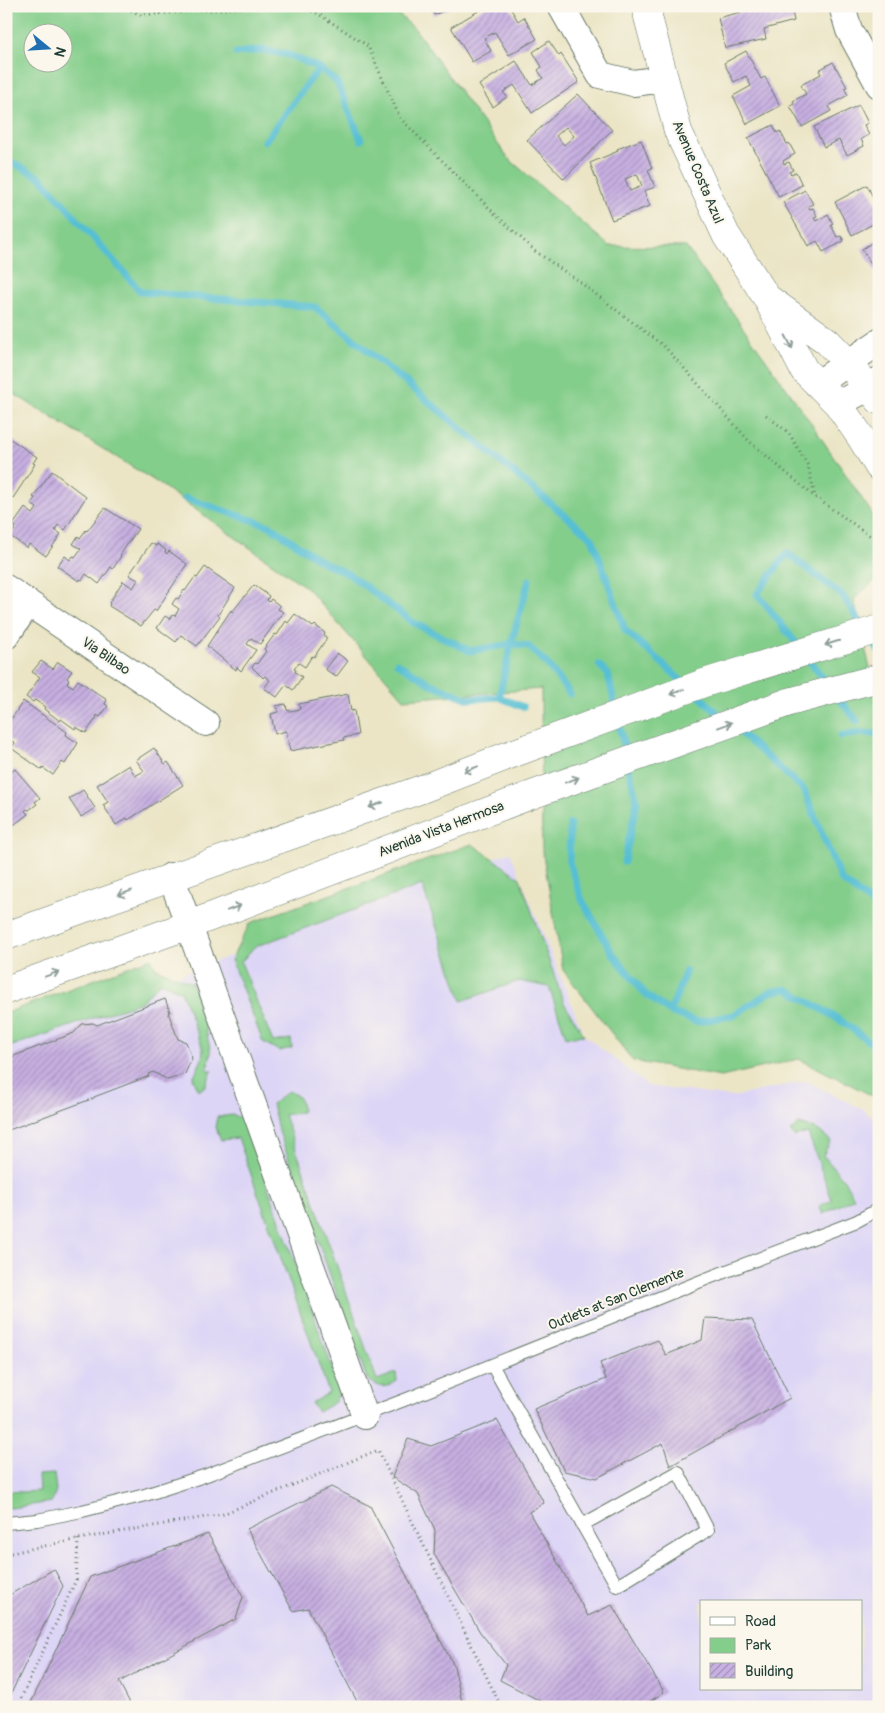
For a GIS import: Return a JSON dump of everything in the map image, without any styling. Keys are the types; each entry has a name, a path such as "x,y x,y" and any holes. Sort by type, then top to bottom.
{"main road":[{"name":"Avenue Costa Azul","path":"648,6 648,17 678,131 726,235 767,298 804,370 838,404 879,467"},
{"name":"Avenue Costa Azul","path":"767,298 827,341 875,389"},
{"path":"6,936 171,876 422,789 704,682 879,628"},
{"name":"Avenida Vista Hermosa","path":"6,990 189,926 526,797 790,702 879,678"}],"street":[{"path":"562,6 600,75 633,83 664,79"},
{"path":"842,6 849,30 879,84"},
{"path":"817,384 879,342"},
{"path":"838,404 875,389"},
{"name":"Via Bilbao","path":"6,588 206,723"},
{"path":"6,636 28,604"},
{"path":"171,876 365,1416"}],"lane":[{"name":"Outlets at San Clemente","path":"6,1524 46,1518 145,1495 204,1476 365,1416 706,1279 857,1221 879,1210"},
{"path":"492,1365 582,1525 617,1586 708,1530 678,1472 582,1525"}],"path":[{"path":"122,6 141,15 266,6"},
{"path":"292,6 317,13 368,46 400,118 494,213 535,251 581,283 665,347 750,442 815,496 879,542"},
{"path":"766,415 788,432 808,466 815,496"},
{"path":"6,1554 78,1539 223,1514 378,1450 501,1707"},
{"path":"16,1707 76,1580 78,1539"}],"shaded area":[{"path":"510,852 584,1035 648,1086 732,1097 806,1081 864,1110 879,1124 879,1707 6,1707 6,1039"}],"green space":[{"path":"6,6 389,6 415,29 508,158 609,246 686,247 809,420 879,524 879,577 854,599 879,708 879,1099 799,1059 721,1077 633,1061 563,970 542,849 541,689 404,699 307,588 158,483 6,389"},
{"path":"472,844 520,878 564,1003 584,1035 566,1037 549,987 519,981 462,1001 422,885 254,947 241,962 273,1042 291,1039 292,1048 279,1051 263,1042 231,960 250,923"},
{"path":"151,958 156,968 192,983 204,1020 211,1053 207,1069 212,1071 205,1086 199,1091 193,1078 202,1059 203,1049 181,991 160,982 141,1002 6,1048 6,1013"},
{"path":"288,1091 299,1098 302,1112 284,1115 377,1380 396,1373 397,1381 389,1386 378,1386 367,1379 277,1126 272,1104"},
{"path":"232,1115 244,1119 340,1390 335,1402 318,1412 311,1403 329,1393 238,1138 221,1140 215,1127 217,1117"},
{"path":"799,1124 818,1130 831,1141 823,1155 844,1180 854,1198 823,1214 819,1206 832,1200 808,1133 794,1137 791,1131"},
{"path":"54,1474 56,1490 52,1502 11,1508 6,1507 6,1491 39,1491 38,1475"}],"building":[{"path":"431,6 455,6 434,15"},
{"path":"487,6 509,6 518,21 524,17 537,39 509,55 495,32 484,38 491,51 472,62 451,27"},
{"path":"753,6 791,6 794,21 764,29 766,39 725,48 718,18 741,12 740,9"},
{"path":"549,41 559,56 561,54 579,82 532,113 514,85 503,92 507,97 493,107 479,85 516,61 532,85 543,78 538,70 542,67 533,52"},
{"path":"746,51 761,79 765,77 780,106 747,124 733,96 751,86 746,76 734,82 724,63"},
{"path":"833,62 847,87 844,88 848,95 829,106 831,111 802,127 790,106 794,104 793,101 806,94 801,85 821,74 819,70"},
{"path":"578,94 612,130 564,179 527,140","holes":["566,127 574,136 564,145 556,136"]},
{"path":"859,105 868,123 864,125 869,135 861,139 864,146 847,155 839,140 824,147 814,127"},
{"path":"773,125 777,133 780,131 795,154 783,161 784,164 789,162 793,170 789,172 791,174 796,172 802,185 779,197 748,138"},
{"path":"641,140 652,168 648,170 655,187 644,191 650,206 612,220 590,163 618,151 617,149","holes":["637,174 642,186 630,191 625,179"]},
{"path":"867,185 876,203 879,201 879,221 852,235 835,202"},
{"path":"805,190 813,204 808,206 810,209 813,208 817,216 814,218 816,221 828,214 837,237 841,236 844,241 823,252 817,241 808,246 783,202"},
{"path":"879,238 879,277 862,249"},
{"path":"6,436 37,457 33,463 35,464 21,486 13,498 11,497 6,504"},
{"path":"52,471 86,497 65,530 58,525 55,530 61,534 46,556 29,544 27,548 10,536 16,527 13,525 25,508 33,514 37,508 31,504 35,498 33,497"},
{"path":"105,508 138,529 113,569 111,567 99,584 86,574 79,581 57,566 65,556 70,560 73,556 75,557 81,549 73,544 78,536 80,538 87,531"},
{"path":"151,543 156,546 157,544 166,550 167,554 169,551 187,564 156,611 154,610 141,626 109,606 109,603 123,581 133,588 138,580 129,575"},
{"path":"205,567 235,588 218,615 220,616 197,646 181,635 176,642 157,628 165,616 170,619 173,615 175,616 179,609 172,604"},
{"path":"254,585 269,596 267,600 269,602 271,599 280,606 278,609 283,612 260,644 251,638 247,644 256,650 241,671 237,667 236,670 207,646 231,610 232,612"},
{"path":"295,614 313,627 315,625 325,633 324,636 327,638 305,667 299,663 294,669 302,677 293,690 286,685 277,697 264,688 270,680 265,676 263,678 252,667 255,663 257,664 266,651 264,649 275,634 277,635 286,621 288,623"},
{"path":"337,653 348,661 336,677 325,669"},
{"path":"41,661 53,669 58,662 72,671 67,678 69,680 67,683 73,687 78,680 107,700 105,704 108,706 100,717 97,715 86,733 76,727 75,729 61,719 60,721 44,709 45,707 35,700 33,702 26,697 40,677 32,672"},
{"path":"348,694 351,711 354,710 358,735 343,738 344,740 290,751 286,731 275,734 271,714 278,712 278,708 275,706 286,704 287,710 290,711 300,709 299,704"},
{"path":"23,701 67,732 66,735 78,743 65,764 62,762 53,775 43,768 42,770 11,748 15,743 7,738 6,740 6,714 12,718"},
{"path":"154,748 165,764 168,762 183,785 128,820 127,818 116,825 103,805 108,802 97,785 129,765 135,776 144,771 136,760"},
{"path":"15,769 40,798 35,802 37,804 25,811 28,814 11,827 6,822 6,776"},
{"path":"83,790 95,808 81,817 69,799"},
{"path":"165,999 178,1039 186,1042 192,1058 185,1074 168,1080 153,1072 148,1074 149,1076 6,1131 6,1059 74,1033 82,1024 93,1023 97,1025"},
{"path":"705,1318 752,1320 790,1398 670,1466 663,1443 597,1478 564,1471 534,1409 606,1379 600,1363 658,1340 666,1355 702,1340"},
{"path":"497,1420 544,1503 529,1512 588,1616 612,1605 664,1692 642,1707 547,1707 546,1704 500,1680 506,1665 480,1632 434,1554 435,1530 418,1494 392,1477 408,1439 431,1446"},
{"path":"331,1487 370,1506 454,1666 463,1707 360,1707 308,1608 293,1611 247,1529"},
{"path":"208,1534 243,1597 236,1619 119,1682 132,1707 29,1707 90,1577"},
{"path":"54,1569 63,1586 6,1704 6,1597"}],"waterway":[{"path":"236,53 263,50 289,55 319,68 337,82 361,140"},
{"path":"265,141 319,68"},
{"path":"6,159 41,178 141,292 315,307 592,538 625,630 684,683"},
{"path":"185,498 270,526 321,561 350,575 414,623 470,651 511,644 528,646 547,664 570,694"},
{"path":"800,648 757,594 787,553 843,596 864,629"},
{"path":"499,697 511,644 529,580"},
{"path":"870,638 879,651"},
{"path":"806,657 829,685"},
{"path":"397,663 431,684 469,699 499,697 523,707"},
{"path":"599,665 608,674 616,711"},
{"path":"696,693 725,720"},
{"path":"837,696 857,721"},
{"path":"618,721 626,754"},
{"path":"735,728 804,790 841,880 879,909"},
{"path":"841,736 862,733 879,734"},
{"path":"624,862 637,802 628,765"},
{"path":"570,824 569,862 582,900 613,954 645,994 670,1012 697,1022 734,1015 770,992 787,989 840,1020 879,1049"},
{"path":"670,1012 686,971"}]}
